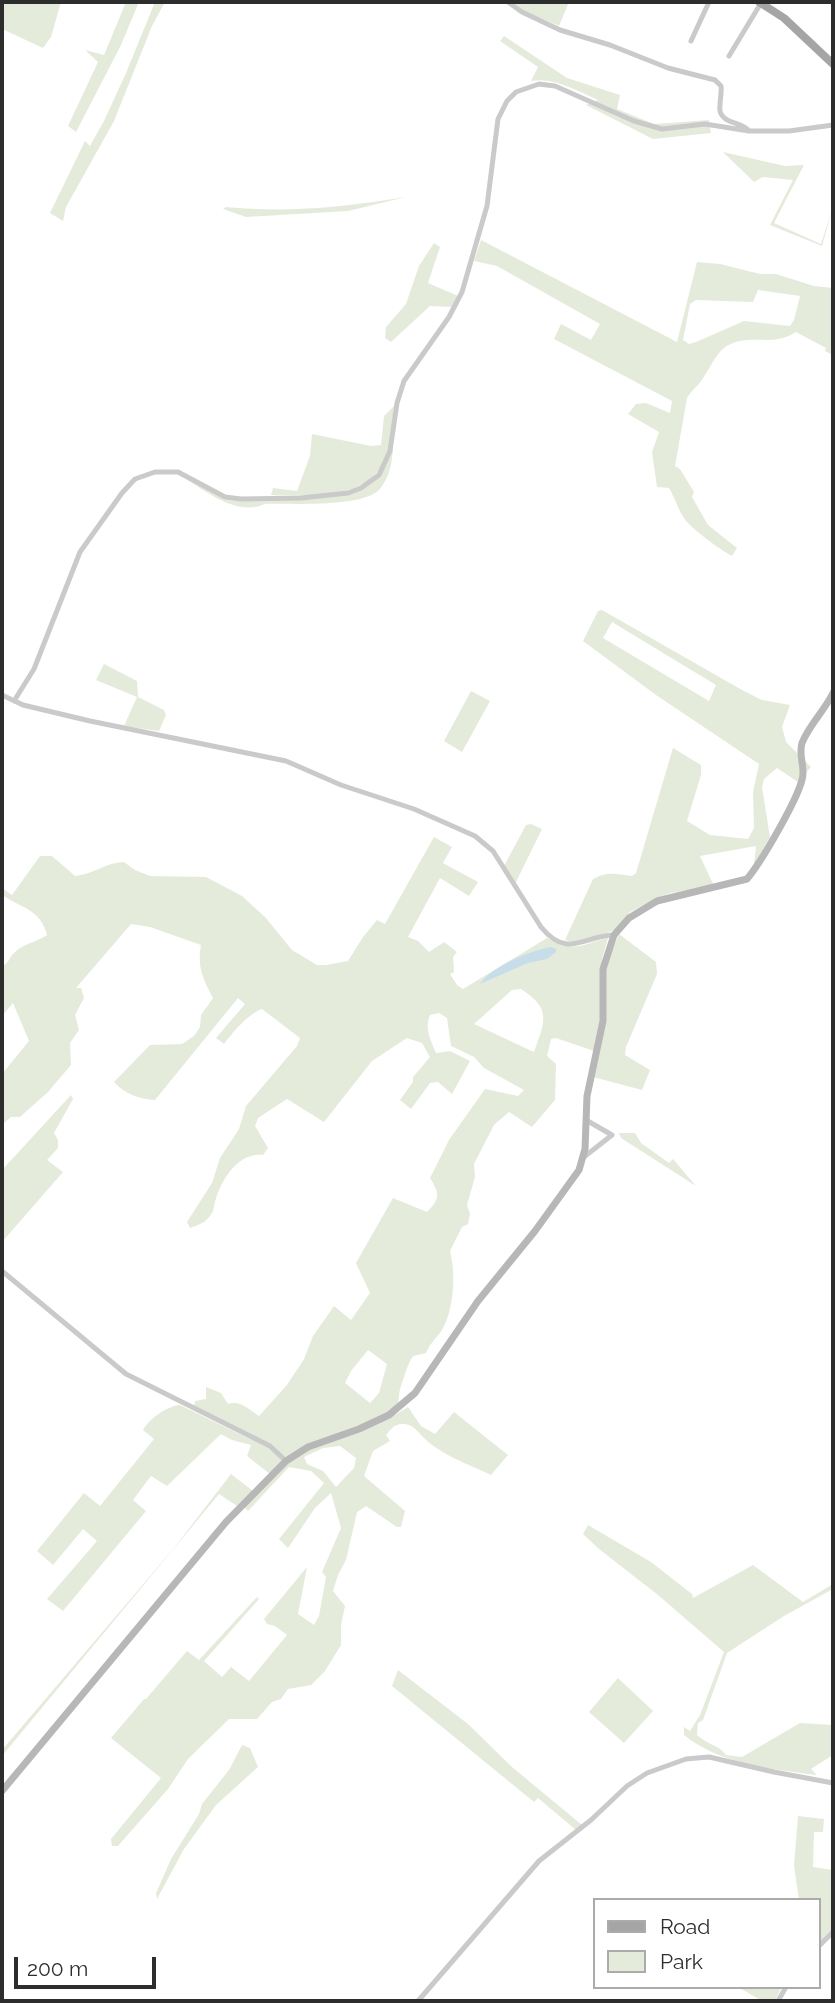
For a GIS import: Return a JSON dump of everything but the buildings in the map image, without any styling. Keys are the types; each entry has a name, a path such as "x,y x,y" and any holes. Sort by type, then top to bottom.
{"main road":[{"path":"760,2 796,27 833,64"}],"street":[{"path":"508,2 522,12 560,30 610,45 667,68 715,80 721,86 720,111 725,119 746,126 749,131"},
{"path":"691,41 709,2"},
{"path":"729,56 760,2"},
{"path":"14,701 34,669 80,552 135,479 155,472 178,472 225,497 241,499 301,498 348,493 361,488 379,475 390,451 397,403 404,382 449,317 462,292 486,206 498,119 516,92 539,84 555,86 653,128 671,129 705,124 749,131 789,131 833,125"},
{"path":"2,1791 226,1522 286,1461 307,1447 359,1429 389,1415 409,1400 421,1385 482,1295 568,1188 584,1157 589,1083 603,1021 603,969 614,935 629,918 664,898 747,879 797,792 804,774 802,742 833,693"},
{"path":"2,695 14,701 90,721 286,761 341,785 414,809 475,836 488,845 541,927 550,936 577,945 614,935"},
{"path":"584,1157 612,1135 586,1120"},
{"path":"2,1272 126,1374 270,1446 286,1461"},
{"path":"418,2001 539,1861 591,1820 627,1786 647,1773 676,1762 709,1757 833,1783"}],"green space":[{"path":"2,2 61,2 51,37 43,48 2,29"},
{"path":"126,2 139,2 121,45 76,132 68,126 98,62 85,50 104,55"},
{"path":"155,2 165,2 152,26 114,121 66,207 63,221 50,213 85,141 90,146 104,121"},
{"path":"513,2 569,2 559,26 524,11"},
{"path":"504,36 567,78 620,95 617,109 654,124 709,120 711,133 653,139 586,105 598,100 557,83 531,81 538,67 500,41"},
{"path":"723,152 785,166 804,165 774,223 821,244 833,207 822,246 770,225 793,180 763,177 754,182"},
{"path":"406,197 348,211 246,217 223,209 316,208"},
{"path":"481,240 677,342 697,262 720,264 760,274 776,274 814,286 833,288 833,355 825,351 826,348 796,332 778,339 748,340 730,344 718,354 687,398 675,466 680,469 694,492 692,497 708,525 737,548 732,556 706,539 687,522 669,488 657,487 652,452 659,432 628,414 636,404 646,403 670,413 672,401 554,339 561,324 591,340 600,324 497,266 474,261","holes":["758,290 800,296 790,326 744,321 696,342 689,344 683,340 690,304 696,300 753,302"]},
{"path":"434,243 440,247 428,283 458,296 453,307 430,306 391,342 385,338 386,327 406,304 419,266"},
{"path":"394,406 387,455 379,470 368,481 338,493 271,495 273,488 297,491 310,456 312,434 371,446 381,445 384,416"},
{"path":"393,447 390,469 380,489 371,495 343,502 243,507 211,495 182,476 226,500 349,494 381,475"},
{"path":"602,610 762,700 790,705 782,727 786,742 811,767 798,782 777,768 764,779 762,787 770,837 754,865 756,846 700,856 714,886 657,898 630,912 615,930 577,943 565,940 593,879 608,874 632,876 636,873 673,748 701,765 701,775 687,821 710,835 748,839 754,828 753,792 759,764 656,695 583,641 598,611","holes":["612,622 716,685 709,701 603,638"]},
{"path":"104,664 137,681 138,697 164,710 166,715 159,731 124,726 137,697 96,680"},
{"path":"471,691 490,701 462,752 444,741"},
{"path":"531,824 542,829 515,884 504,866 526,825"},
{"path":"434,837 452,847 443,863 478,882 469,896 440,878 408,937 418,941 429,952 444,942 457,952 453,957 454,972 450,974 463,989 547,938 572,946 608,938 602,959 600,1020 594,1051 556,1038 551,1039 547,1056 556,1064 555,1100 532,1127 509,1112 494,1125 474,1164 475,1177 467,1205 470,1214 468,1224 462,1227 450,1251 453,1292 446,1322 426,1353 411,1359 396,1407 380,1418 310,1444 270,1474 247,1456 251,1445 221,1434 167,1486 151,1476 133,1500 146,1511 63,1611 47,1599 97,1541 83,1529 53,1565 37,1551 84,1493 100,1506 154,1439 143,1430 146,1426 159,1413 175,1406 180,1405 256,1442 194,1406 195,1401 206,1399 206,1387 221,1393 228,1404 241,1404 259,1416 287,1385 304,1359 313,1336 334,1306 351,1320 370,1293 356,1263 393,1198 427,1212 437,1196 430,1178 449,1140 485,1089 518,1096 524,1090 484,1068 474,1057 451,1046 447,1018 439,1013 430,1015 428,1030 436,1053 450,1051 470,1061 452,1094 438,1082 430,1083 411,1109 400,1100 413,1082 413,1077 430,1057 422,1043 407,1038 372,1061 324,1122 287,1099 258,1118 255,1126 268,1148 263,1155 246,1158 232,1169 222,1185 210,1216 190,1228 187,1222 212,1183 220,1158 239,1129 246,1106 297,1046 300,1038 262,1009 246,1019 224,1044 216,1038 245,1004 238,998 155,1100 138,1097 123,1090 114,1082 150,1045 182,1044 194,1036 200,1027 201,1015 213,998 202,972 201,945 150,927 131,924 76,988 81,988 84,998 75,1015 79,1030 70,1043 71,1065 48,1092 20,1117 11,1117 2,1125 2,1074 29,1041 13,1003 2,1016 2,966 17,950 47,935 40,920 2,895 2,888 12,895 40,856 52,856 75,876 124,862 150,876 206,877 242,896 266,918 292,950 317,965 348,961 377,920 385,924","holes":["521,989 531,996 542,1010 543,1024 534,1052 474,1024 512,990","368,1350 387,1364 379,1393 370,1403 345,1383"]},
{"path":"619,934 656,962 657,974 625,1055 650,1070 642,1090 593,1077 605,1022 604,982 607,963"},
{"path":"71,1095 73,1099 54,1133 58,1148 47,1160 63,1172 2,1242 2,1170"},
{"path":"619,1133 635,1133 641,1143 669,1163 673,1159 696,1186 621,1138"},
{"path":"408,1407 421,1426 435,1434 454,1412 508,1455 491,1475 441,1451 408,1424 396,1425 386,1435 390,1441 373,1451 364,1476 405,1511 401,1527 366,1506 357,1512 346,1560 333,1591 345,1606 341,1645 325,1671 311,1685 288,1689 281,1699 272,1702 257,1719 229,1719 188,1759 168,1789 118,1846 112,1846 111,1839 161,1778 111,1738 187,1651 199,1660 257,1597 259,1599 204,1661 222,1677 231,1667 249,1681 287,1635 275,1626 267,1624 264,1619 307,1567 298,1614 314,1625 319,1616 326,1577 322,1572 341,1528 331,1493 315,1508 288,1548 279,1539 324,1483 311,1471 289,1467 248,1511 244,1507 296,1457","holes":["340,1446 356,1458 354,1468 336,1487 323,1471 307,1464 304,1457 323,1448"]},
{"path":"231,1474 253,1491 237,1506 219,1494 2,1756 2,1750 174,1548"},
{"path":"588,1525 651,1562 692,1594 693,1598 753,1565 803,1602 833,1584 833,1589 784,1616 727,1653 703,1720 698,1723 697,1735 726,1755 742,1757 800,1723 833,1725 833,1755 811,1769 817,1775 746,1764 713,1753 684,1735 684,1727 690,1731 700,1715 724,1652 599,1549 583,1534"},
{"path":"398,1670 468,1724 512,1767 582,1825 576,1830 538,1798 534,1802 392,1686"},
{"path":"618,1678 653,1711 624,1743 589,1712"},
{"path":"242,1745 250,1748 258,1767 216,1805 184,1849 157,1899 156,1893 171,1859 199,1814 202,1804 229,1770"},
{"path":"798,1816 824,1819 823,1832 814,1832 813,1867 833,1870 833,1929 821,1941 821,1898 799,1898 794,1866"},
{"path":"741,1989 781,1989 775,2001 762,2001"}],"water":[{"path":"551,947 556,949 556,952 547,959 528,963 480,984 493,971 512,960"}]}
